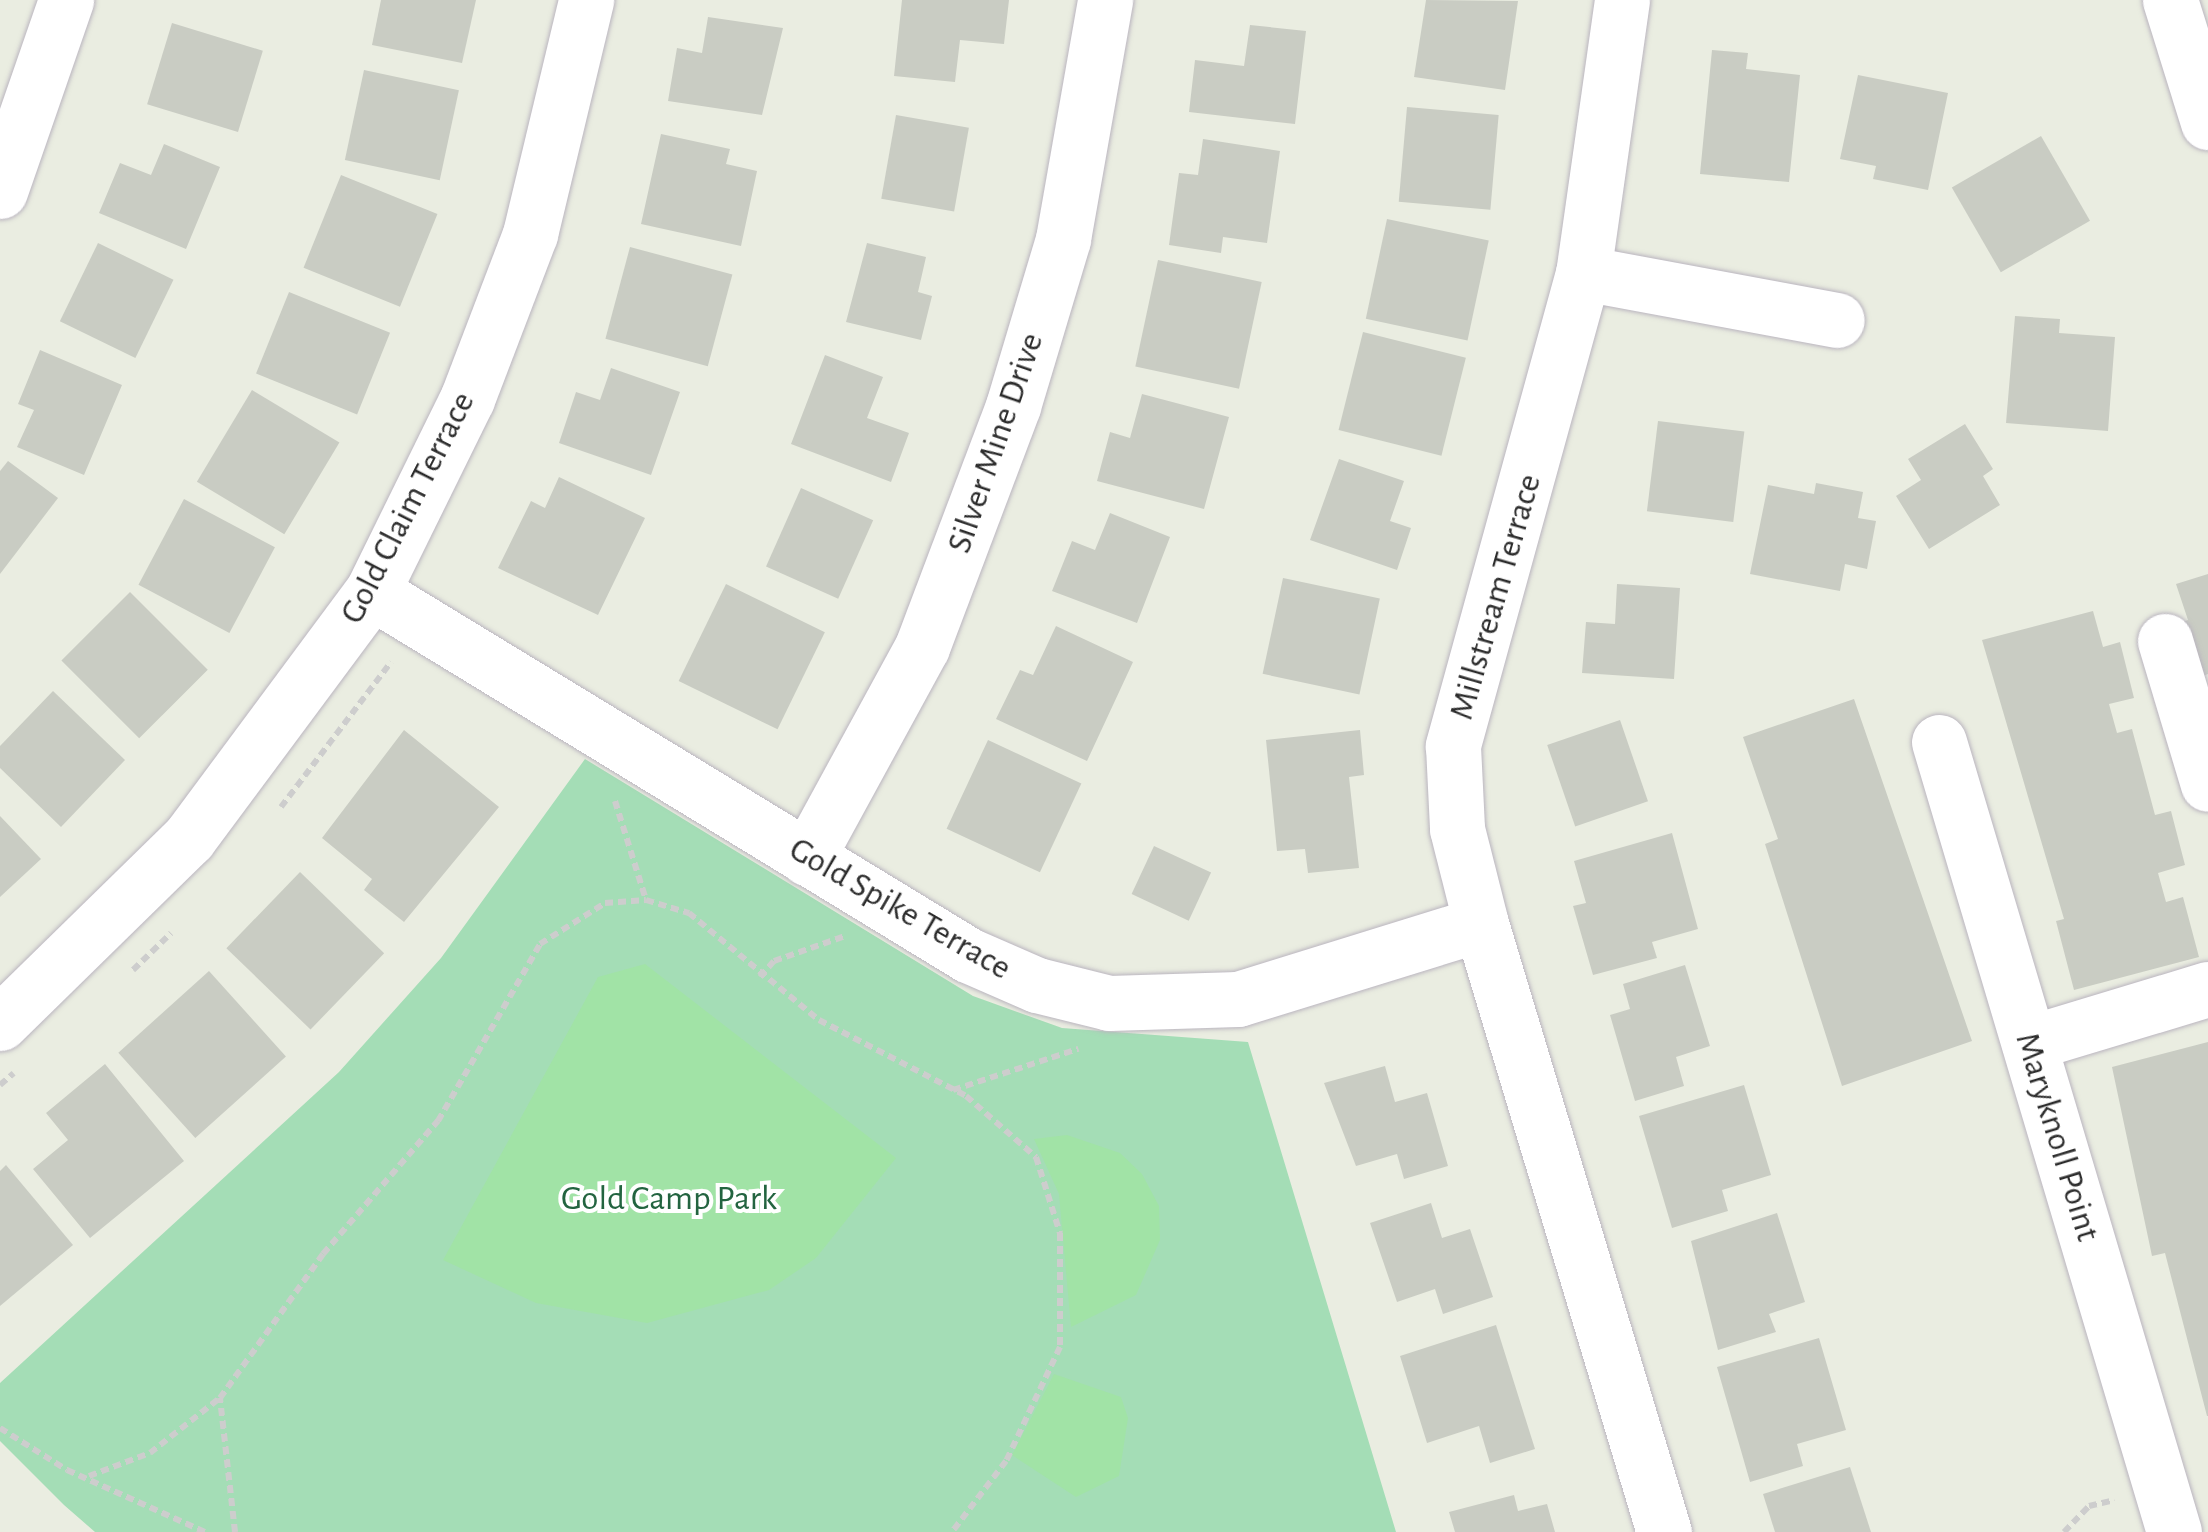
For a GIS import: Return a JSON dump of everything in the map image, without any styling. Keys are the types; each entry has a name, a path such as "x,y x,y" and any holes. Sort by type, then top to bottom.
{"street":[{"path":"0,191 66,0"},
{"name":"Gold Claim Terrace","path":"0,1022 189,838 372,592 467,399 530,234 586,0"},
{"name":"Silver Mine Drive","path":"807,858 922,646 1013,406 1063,239 1105,0"},
{"name":"Millstream Terrace","path":"1622,0 1583,273 1454,746 1458,829 1481,924 1664,1532"},
{"path":"2170,0 2208,122"},
{"path":"1583,273 1837,320"},
{"name":"Gold Spike Terrace","path":"372,592 968,955 1109,1002 1238,999 1481,924"},
{"path":"2166,640 2208,784"},
{"name":"Maryknoll Point","path":"1939,742 2174,1532"},
{"path":"2029,1043 2208,988"}],"path":[{"path":"612,794 646,900"},
{"path":"88,1476 150,1453 220,1398 323,1254 438,1121 540,944 604,904 646,900 689,914 760,978 1018,1133 1052,1192 1066,1294 1060,1347 1006,1460 952,1532"},
{"path":"760,978 774,961 835,944 856,925"},
{"path":"220,1398 235,1532"},
{"path":"0,1428 205,1532"}],"green space":[{"name":"Gold Camp Park","path":"585,759 973,996 1062,1028 1248,1042 1396,1532 95,1532 64,1505 0,1441 0,1383 339,1072 441,958"},
{"path":"645,964 896,1158 816,1258 769,1290 647,1323 536,1303 443,1260 598,977"},
{"path":"1067,1135 1120,1153 1142,1174 1159,1206 1160,1240 1136,1295 1071,1327 1059,1194 1034,1139"},
{"path":"1054,1374 1121,1397 1128,1418 1119,1476 1076,1497 1012,1455"}],"building":[{"path":"381,0 476,0 462,63 372,45"},
{"path":"902,0 1009,0 1004,44 960,40 955,82 894,76"},
{"path":"1426,0 1518,1 1505,90 1414,77"},
{"path":"708,17 783,28 762,115 668,101 677,48 702,53"},
{"path":"172,23 263,51 238,132 147,104"},
{"path":"1250,25 1306,31 1295,124 1189,112 1195,60 1244,66"},
{"path":"1712,50 1748,53 1746,69 1800,75 1789,182 1700,174"},
{"path":"364,70 459,90 440,180 345,160"},
{"path":"1858,75 1948,93 1928,190 1873,179 1876,166 1840,159"},
{"path":"1407,107 1499,115 1490,210 1399,202"},
{"path":"896,115 969,128 954,212 881,199"},
{"path":"661,134 730,149 726,164 757,171 741,246 641,224"},
{"path":"2041,136 2090,221 2001,272 1952,188"},
{"path":"1203,139 1280,151 1267,243 1223,237 1221,253 1169,245 1179,173 1198,175"},
{"path":"164,144 220,167 186,249 99,213 120,163 151,175"},
{"path":"341,175 437,214 400,307 304,268"},
{"path":"1387,219 1489,241 1468,340 1366,319"},
{"path":"98,243 173,280 135,358 60,321"},
{"path":"867,243 926,257 918,292 932,296 921,340 846,322"},
{"path":"630,247 732,274 708,366 605,339"},
{"path":"1158,260 1262,282 1239,389 1135,367"},
{"path":"289,292 390,333 357,414 256,374"},
{"path":"2015,316 2060,319 2059,333 2115,337 2108,431 2006,423"},
{"path":"1363,332 1466,358 1441,456 1339,430"},
{"path":"40,350 122,385 84,475 17,447 34,410 18,404"},
{"path":"825,355 883,377 867,418 909,433 891,482 791,444"},
{"path":"611,368 680,392 651,475 559,443 576,392 600,400"},
{"path":"252,390 339,443 284,534 197,482"},
{"path":"1142,394 1229,417 1204,509 1097,481 1110,432 1130,438"},
{"path":"1658,421 1744,432 1733,522 1647,511"},
{"path":"1965,424 1993,469 1983,476 2000,505 1929,549 1896,496 1921,480 1908,459"},
{"path":"1339,459 1404,481 1390,521 1411,528 1397,570 1310,540"},
{"path":"8,461 58,498 0,574 0,471"},
{"path":"559,477 645,518 598,615 498,568 531,501 545,508"},
{"path":"1816,483 1863,492 1858,518 1876,521 1867,569 1845,564 1840,591 1750,574 1768,485 1814,494"},
{"path":"801,488 873,520 838,599 766,567"},
{"path":"184,499 275,547 229,633 138,585"},
{"path":"1110,513 1170,537 1137,623 1052,591 1072,541 1095,550"},
{"path":"2208,574 2208,674 2189,681 2171,626 2188,620 2176,584"},
{"path":"1283,578 1380,599 1359,694 1263,674"},
{"path":"726,584 825,632 778,729 679,681"},
{"path":"1617,584 1680,588 1674,679 1582,673 1586,622 1615,624"},
{"path":"130,592 208,670 139,738 61,661"},
{"path":"2093,611 2103,647 2120,642 2134,698 2109,704 2117,733 2132,729 2155,815 2171,811 2185,865 2158,873 2166,902 2183,897 2199,957 2074,990 2056,921 2064,919 1982,640"},
{"path":"1056,626 1133,662 1087,761 996,719 1020,670 1033,675"},
{"path":"53,691 125,760 61,827 0,768 0,746"},
{"path":"1854,699 1972,1041 1842,1086 1765,844 1778,839 1743,737"},
{"path":"1620,720 1648,801 1575,826 1547,745"},
{"path":"404,730 499,807 404,922 364,890 372,879 322,838"},
{"path":"1360,730 1364,775 1349,777 1359,868 1308,873 1305,849 1277,851 1266,740"},
{"path":"988,740 1081,784 1040,872 947,829"},
{"path":"0,816 41,859 0,897"},
{"path":"1672,833 1698,929 1652,942 1657,958 1593,975 1573,906 1586,903 1574,861"},
{"path":"1154,846 1211,873 1189,921 1132,894"},
{"path":"300,872 384,953 311,1030 226,948"},
{"path":"1685,965 1710,1046 1676,1057 1684,1086 1635,1101 1610,1015 1630,1009 1623,984"},
{"path":"209,971 286,1056 195,1138 118,1053"},
{"path":"2208,1042 2207,1416 2165,1253 2152,1256 2112,1067"},
{"path":"105,1064 184,1161 90,1238 33,1169 68,1140 46,1113"},
{"path":"1385,1066 1395,1102 1427,1093 1448,1166 1404,1179 1397,1154 1356,1166 1324,1083"},
{"path":"1744,1085 1771,1175 1722,1190 1728,1211 1672,1228 1639,1116"},
{"path":"6,1165 73,1245 0,1306 0,1171"},
{"path":"1431,1203 1442,1238 1470,1229 1493,1297 1443,1314 1435,1289 1397,1302 1370,1223"},
{"path":"1777,1213 1805,1302 1769,1314 1776,1332 1718,1350 1691,1241"},
{"path":"1496,1325 1535,1449 1490,1463 1479,1426 1427,1443 1400,1356"},
{"path":"1819,1338 1846,1430 1797,1444 1803,1466 1750,1482 1717,1367"},
{"path":"1850,1467 1871,1532 1775,1532 1763,1494"},
{"path":"1514,1495 1518,1511 1547,1504 1555,1532 1455,1532 1449,1512"}]}
